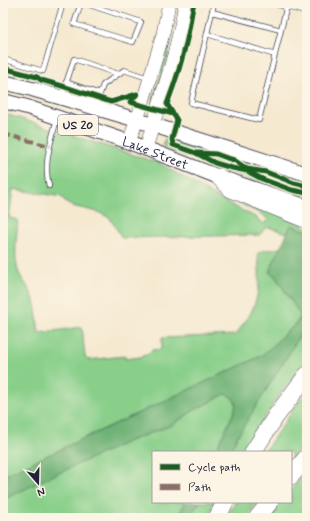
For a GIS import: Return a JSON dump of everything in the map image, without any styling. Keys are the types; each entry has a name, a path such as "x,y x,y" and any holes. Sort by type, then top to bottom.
{"highway":[{"path":"219,177 231,189 307,220"},
{"path":"254,451 276,416 307,375"},
{"path":"292,475 307,457"},
{"path":"216,518 224,503"},
{"path":"257,518 269,503"}],"main road":[{"path":"129,142 163,34 169,3"},
{"path":"146,148 177,42 185,3"},
{"name":"Lake Street","path":"3,82 137,120 307,174"},
{"name":"Lake Street","path":"3,101 27,107 129,142 219,177 307,207"}],"street":[{"path":"283,4 307,10"}],"lane":[{"path":"3,59 43,70 63,3"},
{"path":"81,3 74,24 133,42 141,22 84,3"},
{"path":"214,3 191,103 259,120 281,30 283,4"},
{"path":"212,12 281,30"},
{"path":"207,34 275,55"},
{"path":"61,98 74,59 118,74"},
{"path":"96,108 103,85 124,70 150,79"},
{"path":"66,82 100,94"},
{"path":"49,186 47,178 47,157 58,118"}],"green space":[{"path":"169,30 171,30 168,57 154,104 152,103 164,64"},
{"path":"3,113 159,163 218,198 257,218 263,224 268,220 263,215 199,179 307,227 307,231 291,226 287,233 268,227 264,229 260,235 122,238 110,218 98,212 72,206 66,203 62,197 13,189 9,218 18,220 16,261 19,273 34,301 39,333 82,327 85,357 88,360 125,356 125,359 140,357 146,355 152,350 161,349 162,338 236,335 250,314 256,299 259,284 258,253 281,247 269,272 275,276 301,316 297,323 261,356 3,476"},
{"path":"169,138 307,181 307,200 166,149 163,144 164,140"},
{"path":"291,225 307,231 307,324 230,451 215,451 235,410 236,403 232,397 225,394 193,411 172,425 129,441 3,500 3,476 261,356 273,346 297,323 301,316 275,276 269,272"},
{"path":"307,324 307,359 277,398 244,451 230,451"},
{"path":"307,390 307,440 292,459 292,451 265,451"},
{"path":"225,394 232,397 236,403 235,410 215,451 152,451 152,503 185,503 177,518 3,518 3,500 129,441 172,425 193,411"},
{"path":"307,470 307,518 269,518 280,503 292,503 292,489"},
{"path":"185,503 199,503 188,518 177,518"},
{"path":"199,503 214,503 207,518 188,518"},
{"path":"234,503 256,503 246,518 227,518"}],"marked path":[{"path":"3,134 50,146"}],"cycle path":[{"path":"194,3 183,56 167,104 177,120 172,139 173,145 196,153 215,163 247,171 262,179 292,190 307,193"},
{"path":"3,68 37,77 41,80 111,102 137,94 130,102 173,114"},
{"path":"198,153 216,154 234,160 247,169 266,172 294,183 307,186"}]}
